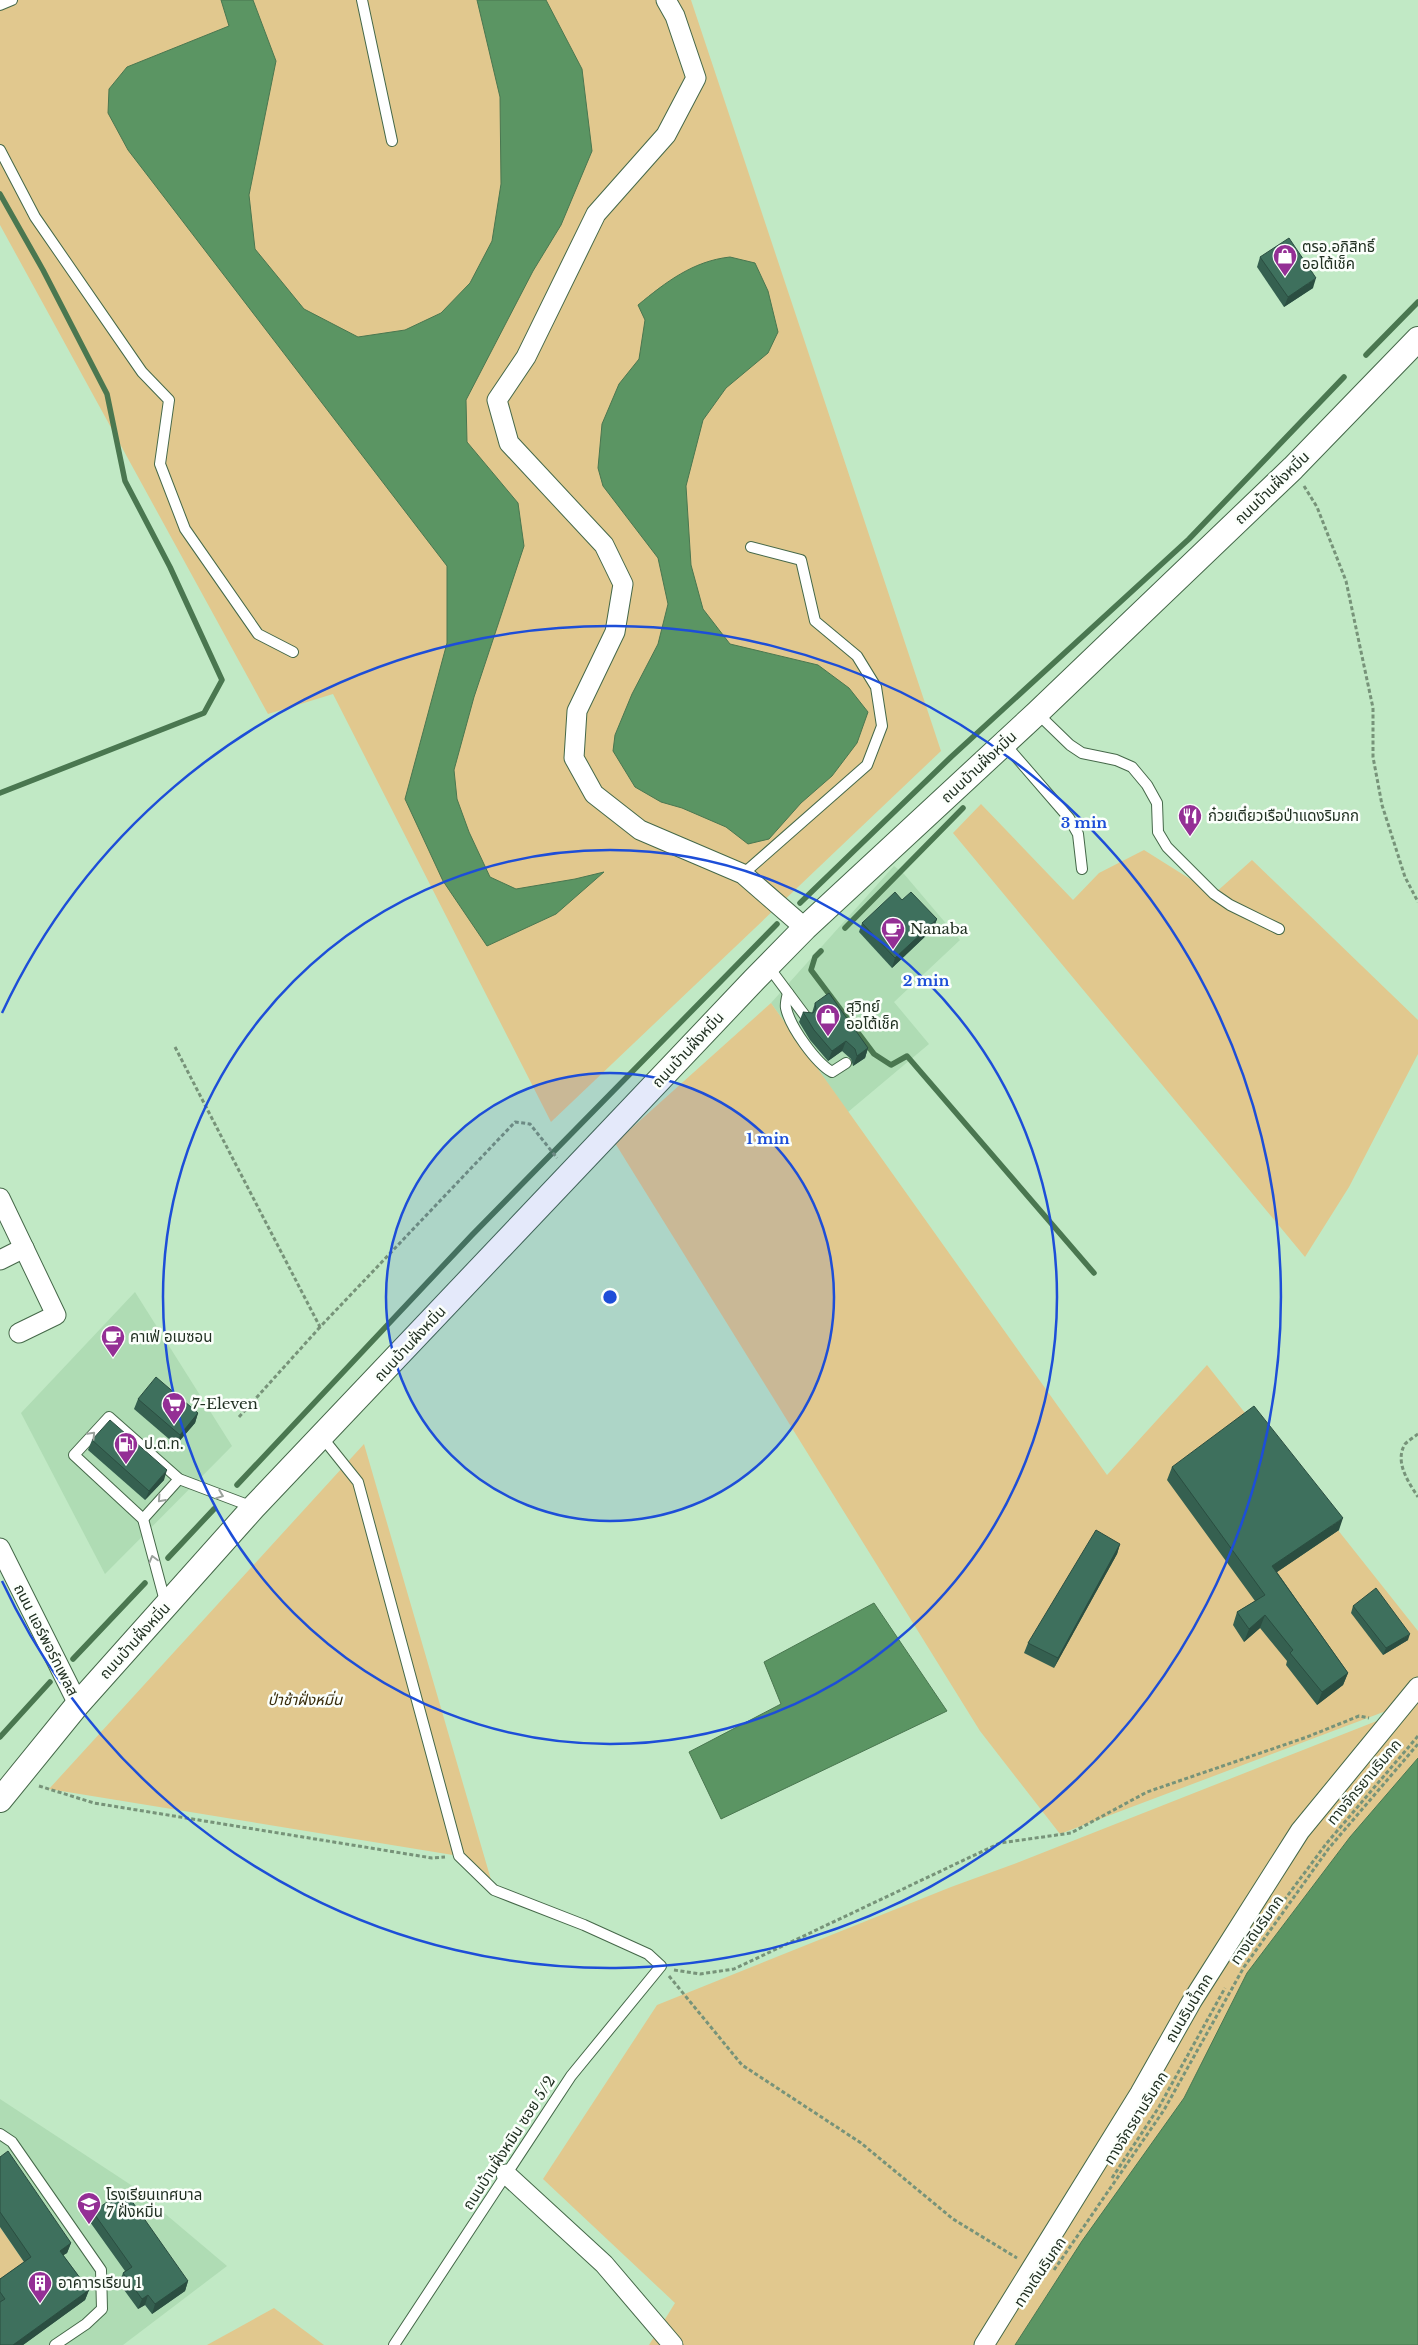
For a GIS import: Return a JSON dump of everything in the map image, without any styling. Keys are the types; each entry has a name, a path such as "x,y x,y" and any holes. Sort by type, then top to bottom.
{"street":[{"path":"666,0 675,16 696,78 666,135 596,214 526,357 497,400 509,443 604,545 623,584 615,632 577,711 574,758 594,794 640,830 743,874 806,928"},
{"name":"ถนนบ้านฝั่งหมิ่น","path":"0,1800 78,1704 253,1508 768,966 806,928 1037,713 1293,468 1418,339"},
{"path":"0,1198 56,1314 19,1333"},
{"path":"0,1260 24,1248"},
{"name":"ถนน แอร์พอร์ทเพลส","path":"0,1548 78,1704"},
{"name":"ถนนริมน้ำกก","path":"984,2345 1040,2269 1192,2000 1295,1838 1418,1687"},
{"path":"506,2174 604,2264 673,2345"}],"lane":[{"path":"0,5 12,0"},
{"path":"362,0 392,141"},
{"path":"0,150 35,217 142,372 170,400 166,436 160,464 185,529 258,634 293,652"},
{"path":"743,874 866,765 882,726 876,687 857,656 815,621 802,560 751,547"},
{"path":"1037,713 1070,745 1082,753 1116,760 1132,767 1147,785 1156,803 1158,832 1167,847 1214,894 1230,906 1279,929"},
{"path":"1004,743 1069,818 1078,834 1082,869"},
{"path":"768,966 806,1017"},
{"path":"788,993 786,1007 793,1025 822,1066 832,1072 846,1062"},
{"path":"166,1606 143,1518 74,1455 109,1417 179,1479 253,1508"},
{"path":"322,1437 358,1482 459,1856 494,1890 584,1925 648,1954 661,1966"},
{"path":"143,1518 179,1479"},
{"name":"ถนนบ้านฝั่งหมิน ซอย 5/2","path":"394,2345 571,2076 661,1966"},
{"path":"0,2134 12,2142 101,2270 102,2309 86,2324 55,2345"}],"path":[{"path":"1293,468 1317,507 1346,580 1373,708 1373,757 1382,805 1405,878 1418,902"},
{"path":"175,1047 320,1327 323,1324"},
{"path":"239,1417 323,1324 514,1122 530,1124 559,1160"},
{"path":"1418,1434 1405,1445 1401,1464 1408,1482 1418,1497"},
{"path":"661,1966 700,1974 734,1969 1000,1843 1071,1833 1147,1792 1307,1737 1359,1716 1389,1722"},
{"name":"ทางจักรยานริมกก","path":"1250,1947 1326,1844 1418,1736"},
{"name":"ทางเดินริมกก","path":"1054,2271 1164,2110 1244,1967 1329,1848 1418,1744"},
{"path":"17,1779 94,1803 432,1858 459,1856"},
{"path":"661,1966 742,2065 861,2143 953,2219 1040,2269"},
{"name":"ทางจักรยานริมกก","path":"1040,2269 1159,2107 1229,1980"}],"shaded area":[{"path":"221,0 253,0 276,61 249,195 255,249 304,309 358,337 405,330 441,313 470,283 492,241 501,184 500,97 477,0 546,0 582,69 592,151 561,225 533,271 466,400 467,442 518,503 524,546 474,697 454,770 457,799 469,832 490,877 516,889 604,872 556,914 487,946 443,881 405,799 447,643 447,566 128,150 108,113 109,89 127,67 229,26"},
{"path":"730,257 755,263 768,291 778,332 768,353 726,388 703,420 686,486 691,565 703,609 730,644 818,665 849,688 868,712 857,743 832,776 801,803 769,839 748,844 726,827 682,808 661,802 635,787 613,751 615,735 632,694 658,644 668,604 658,558 603,486 598,468 602,424 619,384 639,359 645,320 638,305 659,288 692,268 717,259"},
{"path":"894,866 904,874 960,940 894,1002 929,1044 848,1112 771,1003"},
{"path":"135,1292 232,1446 105,1574 21,1413"},
{"path":"874,1603 947,1711 721,1819 689,1752 781,1704 764,1662"},
{"path":"1418,1758 1418,2345 1015,2345 1082,2241 1184,2098 1247,1973 1350,1837"},
{"name":"โรงเรียนเทศบาล 7 ฝั่งหมิ่น","path":"0,2099 131,2185 227,2266 123,2345 0,2345"}],"green space":[{"path":"0,0 691,0 941,751 551,1122 333,694 268,714 0,225"},
{"path":"981,804 1073,900 1099,873 1144,850 1214,894 1252,860 1418,1020 1418,1054 1349,1187 1305,1257 953,833"},
{"path":"771,1003 1107,1475 1207,1365 1418,1631 1418,1758 1350,1837 1247,1973 1184,2098 1082,2241 1015,2345 649,2345 675,2303 543,2179 657,2005 951,1887 1397,1713 1402,1705 1060,1834 980,1731 615,1143"},
{"name":"ป่าช้าฝั่งหมิ่น","path":"364,1444 494,1890 459,1856 49,1789"},
{"path":"0,2227 24,2262 0,2285"},
{"path":"274,2308 324,2345 207,2345"}],"building":[{"name":"ตรอ.อภิสิทธิ์ ออโต้เช็ค","path":"1289,238 1316,278 1288,297 1260,257"},
{"name":"Nanaba","path":"895,892 902,900 911,892 937,919 895,958 862,923"},
{"path":"829,993 868,1048 857,1056 855,1049 846,1041 832,1051 814,1030 803,1012 813,1013 816,1009 815,1003"},
{"path":"156,1377 198,1413 180,1435 138,1399"},
{"path":"1254,1406 1343,1518 1272,1566 1348,1673 1322,1692 1290,1653 1293,1650 1265,1615 1249,1629 1237,1612 1265,1595 1172,1467"},
{"name":"ป.ต.ท.","path":"110,1420 167,1470 149,1491 92,1440"},
{"path":"1096,1530 1120,1544 1058,1658 1028,1643"},
{"path":"1376,1588 1410,1634 1386,1648 1353,1606"},
{"path":"8,2151 71,2243 60,2251 89,2290 13,2345 0,2345 0,2302 5,2299 0,2292 0,2279 31,2257 0,2212 0,2157"},
{"path":"124,2190 188,2281 155,2304 148,2295 142,2299 123,2273 132,2267 93,2212"}],"waterway":[{"path":"0,194 43,270 107,394 125,481 170,567 222,680 204,713 0,793"},
{"path":"1366,355 1418,302"},
{"path":"800,903 951,757 1189,539 1344,377"},
{"path":"845,928 963,808"},
{"path":"237,1485 472,1235 777,924"},
{"path":"821,951 815,957 811,970 874,1054 891,1065 907,1056 1094,1273"},
{"path":"168,1558 214,1509"},
{"path":"73,1659 145,1583"},
{"path":"0,1737 50,1682"}],"place":[{"name":"ตรอ.อภิสิทธิ์ ออโต้เช็ค","path":"1285,277"},
{"name":"ก๋วยเตี๋ยวเรือป่าแดงริมกก","path":"1190,837"},
{"name":"Nanaba","path":"893,950"},
{"name":"สุวิทย์ ออโต้เช็ค","path":"828,1037"},
{"name":"คาเฟ่ อเมซอน","path":"113,1358"},
{"name":"7-Eleven","path":"174,1425"},
{"name":"ป.ต.ท.","path":"126,1465"},
{"name":"โรงเรียนเทศบาล 7 ฝั่งหมิ่น","path":"89,2225"},
{"name":"อาคาารเรียน 1","path":"40,2304"}]}
